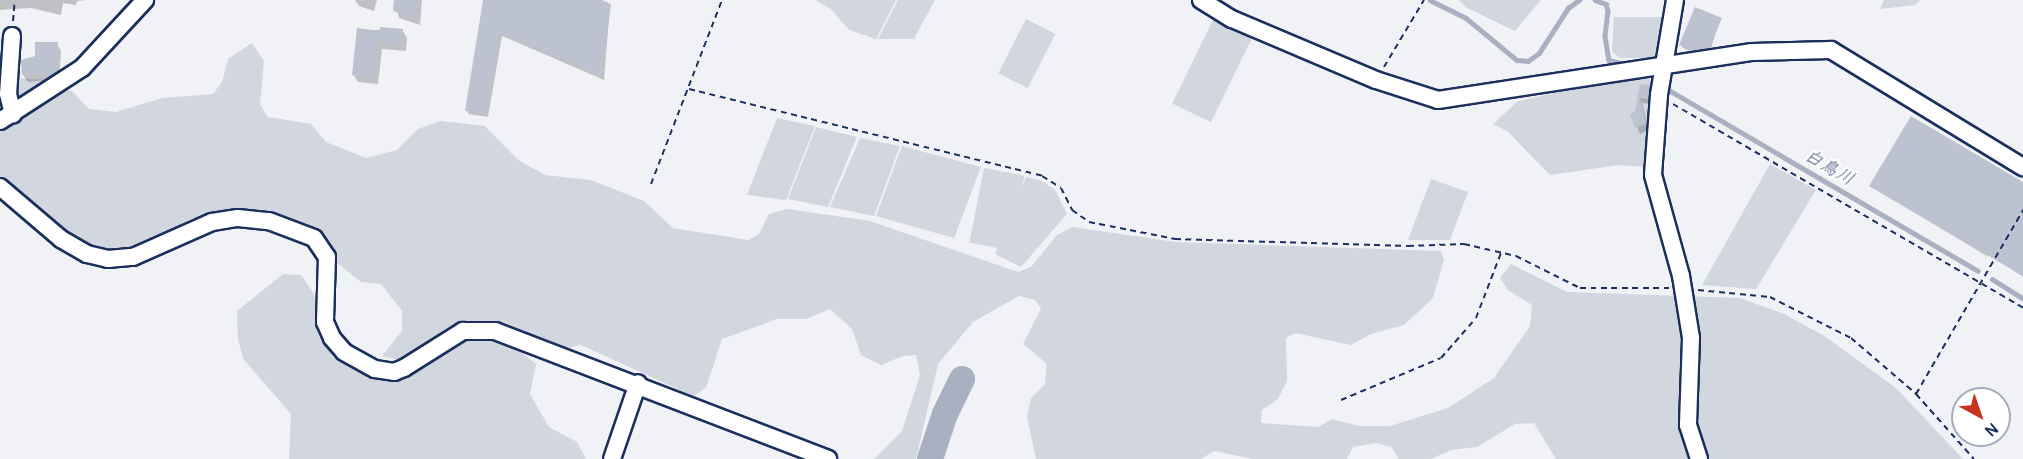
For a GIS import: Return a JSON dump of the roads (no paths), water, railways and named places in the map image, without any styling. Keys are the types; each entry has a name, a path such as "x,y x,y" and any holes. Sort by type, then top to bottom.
{"street":[{"path":"7,117 82,68 145,0"},
{"path":"1201,0 1232,19 1376,80 1438,100 1662,68 1752,52 1831,50 2023,167"},
{"path":"1675,0 1662,68 1653,175 1692,338 1688,425 1699,459"},
{"path":"7,117 12,36"},
{"path":"0,187 61,239 87,254 108,259 133,257 212,222 238,218 269,221 314,238 327,257 324,315 332,338 344,352 375,369 394,372 449,336 478,328 509,335 638,383 828,459"},
{"path":"612,459 638,383"}],"waterway":[{"name":"白鳥川","path":"1430,0 1466,18 1517,60 1528,61 1539,53 1568,8 1579,0"},
{"name":"白鳥川","path":"1595,0 1606,4 1608,11 1605,36 1609,60 1625,64"},
{"name":"白鳥川","path":"1667,89 1978,271"},
{"name":"白鳥川","path":"1992,279 2023,298"},
{"path":"930,459 945,414 962,379"}]}
